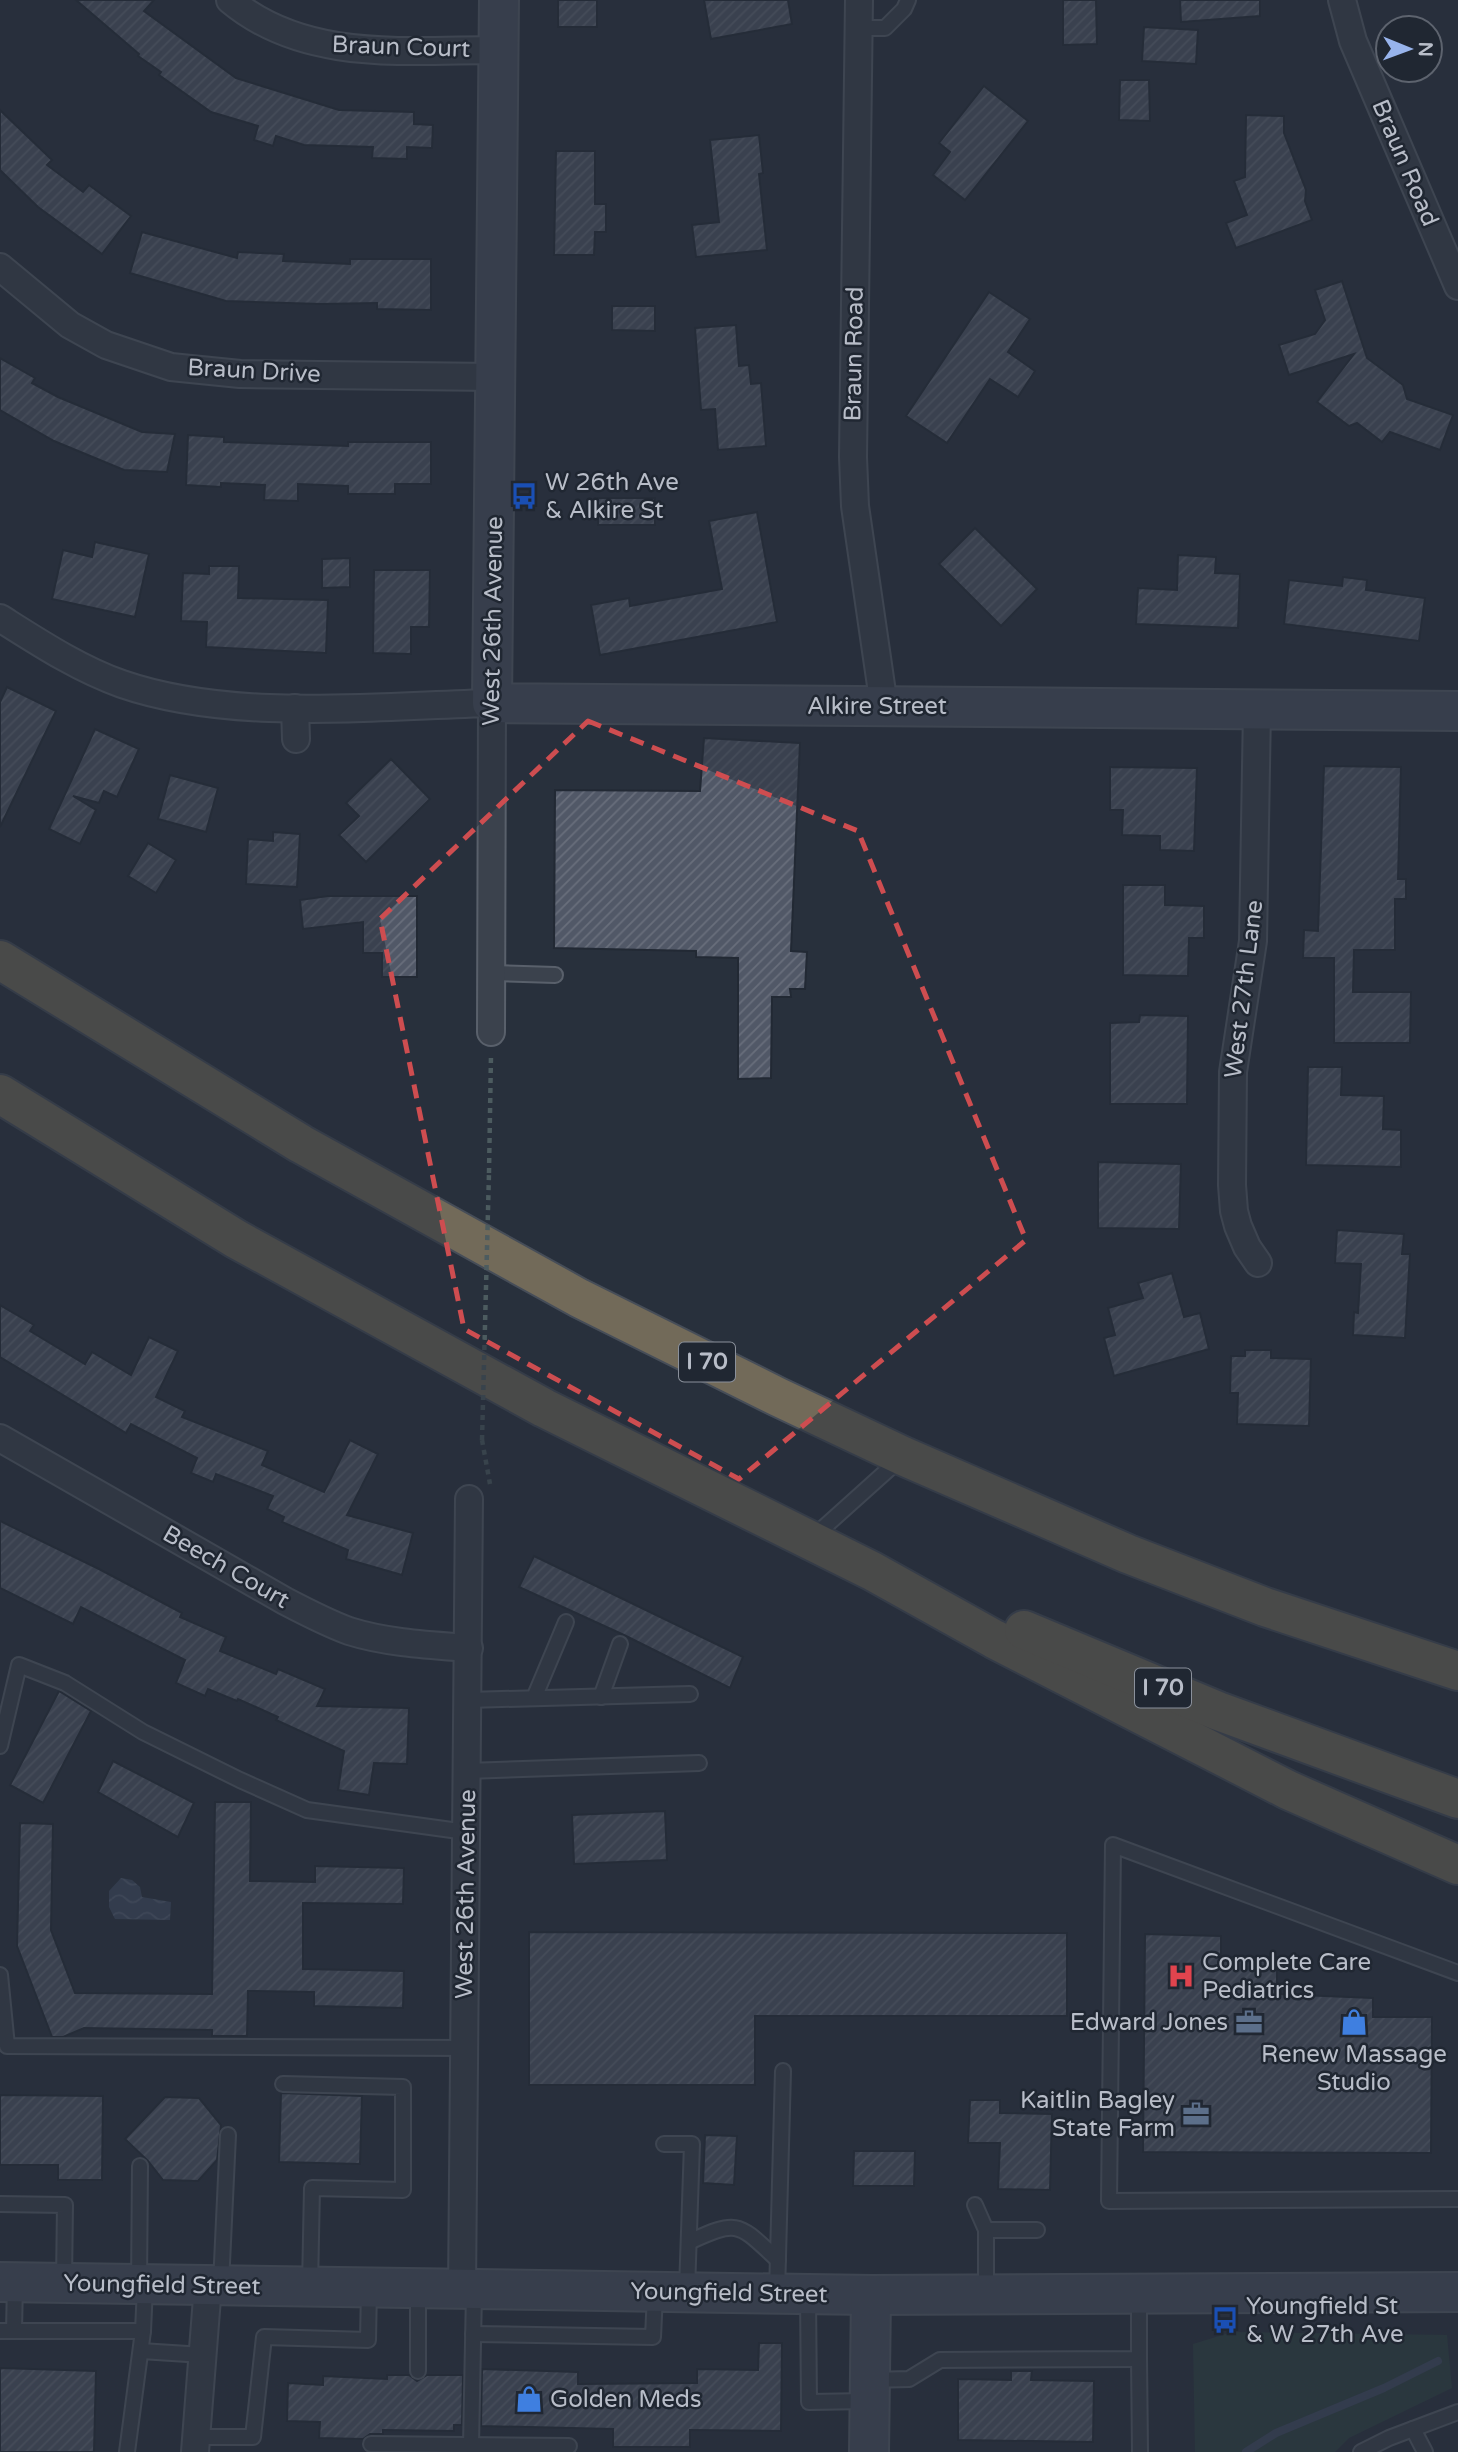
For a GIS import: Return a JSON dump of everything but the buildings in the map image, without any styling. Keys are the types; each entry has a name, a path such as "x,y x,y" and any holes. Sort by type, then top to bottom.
{"highway":[{"name":"I 70","path":"0,960 301,1144 579,1298 903,1456 1128,1554 1265,1607 1458,1671"},
{"name":"I 70","path":"0,1094 236,1238 544,1408 872,1571 995,1618 1218,1711 1458,1799"},
{"path":"872,1571 994,1639 1263,1777 1458,1866"}],"street":[{"name":"Braun Court","path":"230,0 245,13 278,31 311,43 381,50 499,50"},
{"name":"West 26th Avenue","path":"491,1032 499,0"},
{"name":"Braun Road","path":"859,0 853,457 855,506 884,706"},
{"name":"Braun Road","path":"1342,0 1353,41 1458,286"},
{"name":"Braun Drive","path":"0,267 70,325 106,345 171,367 240,374 495,377"},
{"name":"Alkire Street","path":"0,618 93,671 146,691 221,704 295,708 492,703 1458,711"},
{"path":"295,708 296,739"},
{"name":"West 27th Lane","path":"1258,709 1253,941 1233,1072 1232,1185 1238,1226 1258,1263"},
{"name":"Beech Court","path":"0,1438 320,1619 349,1631 380,1639 468,1648"},
{"name":"West 26th Avenue","path":"468,2290 464,2048 468,1648 480,1494"},
{"name":"Youngfield Street","path":"7,2282 671,2293 787,2283 871,2295 1458,2292"},
{"path":"196,2444 203,2355 215,2285"},
{"path":"869,2452 871,2295"}],"lane":[{"path":"859,28 885,28 904,9 908,0"},
{"path":"491,973 555,975"},
{"path":"810,1540 903,1456"},
{"path":"534,1698 566,1622"},
{"path":"601,1697 620,1644"},
{"path":"0,1746 19,1665 65,1683 143,1732 307,1810 466,1832"},
{"path":"468,1700 690,1694"},
{"path":"467,1771 699,1763"},
{"path":"1458,1973 1113,1845 1109,2200 1458,2199"},
{"path":"0,1975 7,2046 464,2048"},
{"path":"783,2071 787,2283 809,2402 909,2379 940,2360 1139,2359"},
{"path":"283,2084 403,2087 403,2190 312,2188 310,2287"},
{"path":"215,2285 228,2135"},
{"path":"473,2334 653,2337 689,2242 692,2144 664,2144"},
{"path":"127,2452 143,2331 140,2166"},
{"path":"0,2204 65,2205 64,2283"},
{"path":"975,2204 986,2230 986,2295"},
{"path":"689,2242 722,2227 736,2227 750,2234 787,2283"},
{"path":"986,2230 1037,2230"},
{"path":"7,2282 7,2331 143,2331"},
{"path":"196,2444 253,2437 264,2337 368,2340 369,2288"},
{"path":"418,2289 418,2371"},
{"path":"468,2290 473,2334 471,2445"},
{"path":"1139,2295 1140,2452"},
{"path":"141,2351 203,2355"},
{"path":"1361,2452 1458,2412"},
{"path":"1413,2429 1425,2452"},
{"path":"371,2444 569,2446"}],"path":[{"path":"480,1494 491,1032"}],"highlighted area":[{"path":"588,721 858,831 1026,1240 739,1479 464,1329 380,919"}],"shaded area":[{"path":"1232,2332 1447,2335 1452,2388 1349,2438 1335,2452 1195,2452 1193,2344"}],"water":[{"path":"121,1878 132,1880 140,1887 142,1897 171,1902 170,1920 115,1919 109,1907 109,1891"}],"waterway":[{"path":"1246,2452 1276,2433 1384,2388 1438,2361"}],"place":[{"name":"W 26th Ave & Alkire St","path":"524,496"},
{"name":"Complete Care Pediatrics","path":"1181,1976"},
{"name":"Edward Jones","path":"1249,2022"},
{"name":"Renew Massage Studio","path":"1354,2022"},
{"name":"Kaitlin Bagley State Farm","path":"1196,2114"},
{"name":"Youngfield St & W 27th Ave","path":"1225,2320"},
{"name":"Golden Meds","path":"529,2399"}]}
